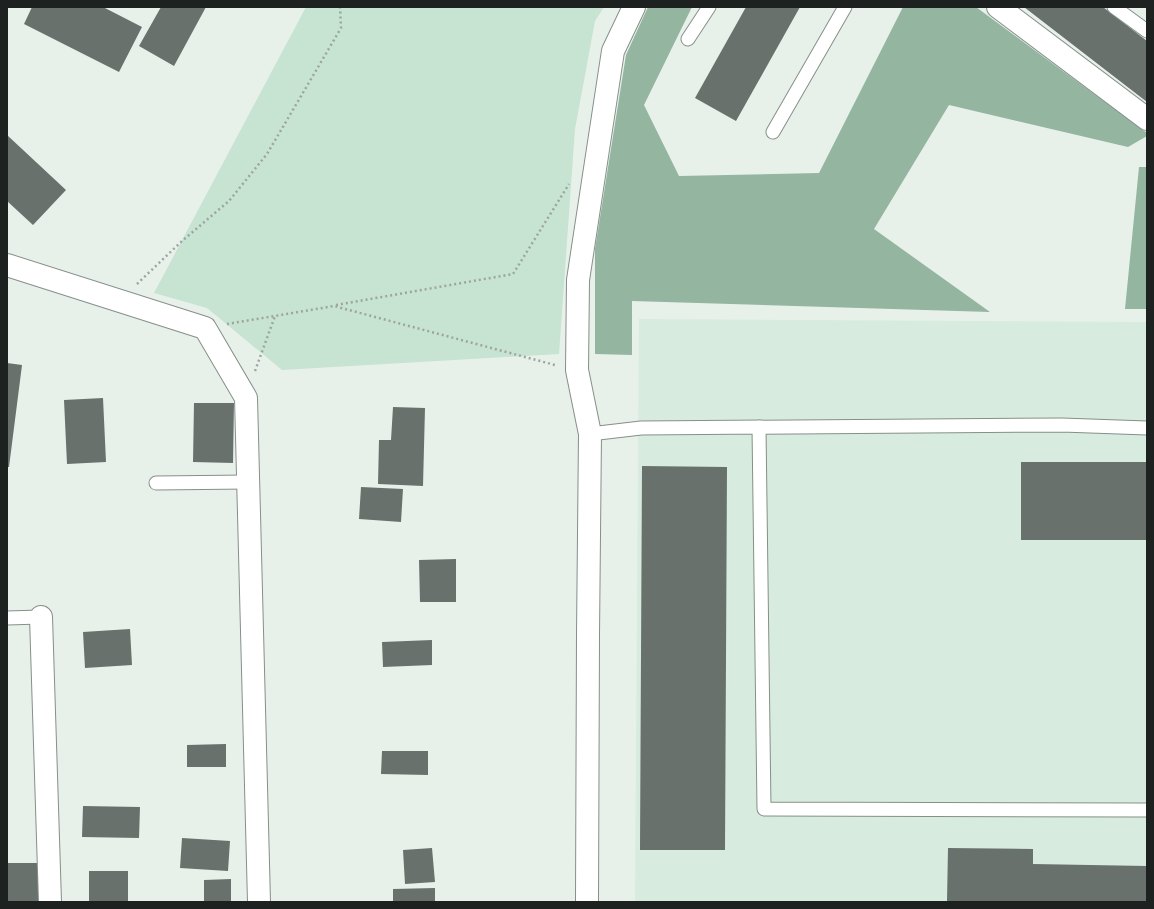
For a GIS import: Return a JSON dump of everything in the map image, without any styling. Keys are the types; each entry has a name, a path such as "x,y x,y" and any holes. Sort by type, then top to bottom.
{"street":[{"path":"587,902 590,434 577,370 578,280 613,51 634,7"},
{"path":"998,7 1147,119"},
{"path":"7,265 205,328 246,398 259,902"},
{"path":"41,618 50,902"}],"lane":[{"path":"688,39 709,7"},
{"path":"773,132 845,7"},
{"path":"1114,7 1147,31"},
{"path":"590,434 641,428 1062,424 1147,428"},
{"path":"759,427 764,809 1147,810"},
{"path":"156,483 248,482"},
{"path":"7,618 41,618"}],"path":[{"path":"128,303 137,284 182,241 229,201 267,154 342,28 340,7"},
{"path":"205,328 513,274 571,181"},
{"path":"334,306 577,370"},
{"path":"246,398 275,316"}],"shaded area":[{"path":"306,7 604,7 595,21 575,129 559,354 282,370 207,308 154,293"},
{"path":"639,319 1147,322 1147,902 635,902"}],"green space":[{"path":"648,7 692,7 644,105 679,176 819,173 903,7 976,7 1147,133 1147,136 1128,147 949,105 874,229 990,312 632,301 632,355 595,354 595,249 626,55"},
{"path":"1139,167 1147,167 1147,309 1125,309"}],"building":[{"path":"32,7 103,7 142,27 119,72 24,24"},
{"path":"161,7 206,7 174,66 139,46"},
{"path":"746,7 800,7 736,121 695,98"},
{"path":"1024,7 1103,7 1147,41 1147,102"},
{"path":"7,135 66,190 33,225 7,201"},
{"path":"7,363 22,365 9,467 7,467"},
{"path":"103,398 106,462 67,464 64,400"},
{"path":"194,403 234,403 233,463 193,462"},
{"path":"393,407 425,408 423,486 378,484 379,440 391,440"},
{"path":"1021,462 1147,462 1147,540 1021,540"},
{"path":"642,466 727,467 725,850 640,850"},
{"path":"361,487 403,489 401,522 359,519"},
{"path":"456,559 456,602 420,602 419,560"},
{"path":"130,629 132,665 85,668 83,632"},
{"path":"432,640 432,665 383,667 382,642"},
{"path":"226,744 226,767 187,767 187,745"},
{"path":"382,751 428,751 428,775 381,774"},
{"path":"83,806 140,807 139,838 82,837"},
{"path":"182,838 230,841 228,871 180,868"},
{"path":"432,848 435,882 405,884 403,850"},
{"path":"948,848 1033,849 1033,864 1147,866 1147,902 947,901"},
{"path":"7,863 38,863 38,902 7,902"},
{"path":"89,871 128,871 128,902 89,902"},
{"path":"231,879 231,902 204,902 204,880"},
{"path":"435,888 435,902 393,902 393,889"}]}
